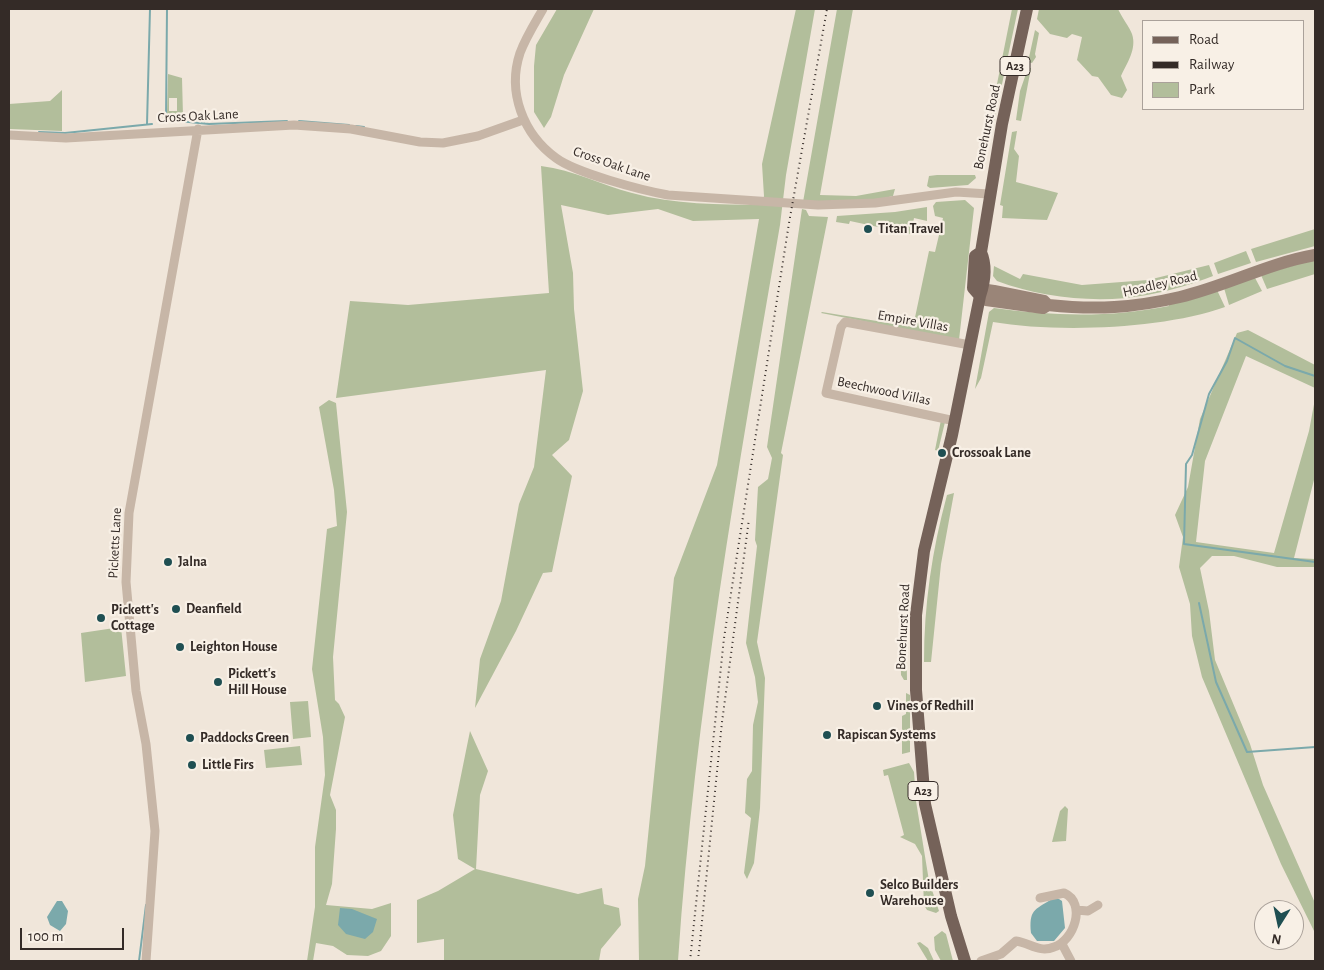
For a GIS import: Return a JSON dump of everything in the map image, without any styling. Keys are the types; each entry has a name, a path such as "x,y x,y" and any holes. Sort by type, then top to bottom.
{"main road":[{"name":"Bonehurst Road","path":"965,961 950,916 925,804 919,755 915,670 917,603 924,551 955,420 985,278 984,260 981,252 989,194 1027,9"}],"street":[{"path":"523,120 516,91 516,74 520,55 527,38 543,9"},
{"name":"Cross Oak Lane","path":"9,135 66,138 294,125 323,126 420,142 442,143 478,136 523,120 536,140 556,158 626,185 668,196 827,205 875,203 956,192 989,194"},
{"name":"Picketts Lane","path":"146,961 156,831 146,744 136,691 126,582 129,513 198,129"},
{"name":"Hoadley Road","path":"980,296 986,300 1043,308 1048,304 1103,309 1141,305 1180,297 1277,264 1315,255"},
{"name":"Beechwood Villas","path":"851,324 844,322 841,326 826,393 955,420"},
{"name":"Empire Villas","path":"851,324 970,345"},
{"path":"982,961 1001,954 1016,941 1036,949 1054,948 1062,944 1073,928 1076,910 1070,897 1064,893 1040,898"},
{"path":"1076,910 1088,911 1098,905"},
{"path":"1062,944 1070,961"}],"green space":[{"path":"557,9 594,9 564,75 551,117 544,128 534,112 536,45"},
{"path":"796,9 815,9 786,175 780,225 720,591 695,776 678,961 639,961 638,899 645,866 674,578 717,465 759,219 693,221 658,209 608,215 561,205 573,273 574,309 583,391 569,440 552,455 572,476 552,572 543,573 516,631 475,708 480,659 501,601 519,504 534,467 546,370 336,398 350,301 408,305 549,293 541,166 576,174 621,190 664,200 762,205 764,196 762,164"},
{"path":"837,9 853,9 820,195 856,196 895,189 893,196 881,199 803,202"},
{"path":"1012,9 1018,9 992,131 988,129"},
{"path":"1039,9 1118,9 1131,31 1133,40 1131,56 1121,76 1127,90 1122,98 1111,95 1098,77 1092,76 1077,60 1082,37 1072,34 1067,38 1050,34 1037,19"},
{"path":"1035,30 1039,33 1036,57 1032,63 1028,62"},
{"path":"1028,68 1031,68 1021,121 1016,120 1020,91"},
{"path":"168,74 182,78 183,116 167,115","holes":["169,98 177,98 177,111 169,111"]},
{"path":"62,90 62,131 9,129 9,104 50,101"},
{"path":"1017,131 1014,149 1019,156 1016,182 1058,193 1047,220 1002,218 1003,206 1000,205 1012,132"},
{"path":"975,175 976,178 968,185 930,188 927,186 929,176"},
{"path":"965,200 974,208 959,340 821,313 913,327 929,251 935,252 943,218 935,216 933,206 936,202"},
{"path":"927,207 927,221 914,218 911,234 850,221 849,224 836,222 837,216 895,212"},
{"path":"802,209 806,210 809,216 828,217 781,453 783,455 757,642 765,678 760,808 754,863 747,879 744,873 751,818 745,813 747,779 752,771 753,725 758,702 755,677 746,643 757,546 755,540 758,487 768,479 772,458 767,447"},
{"path":"1315,229 1315,246 1256,262 1251,249"},
{"path":"1246,251 1251,263 1218,274 1214,263"},
{"path":"1315,259 1315,274 1267,289 1261,275"},
{"path":"1209,265 1213,276 1197,282 1156,293 1110,299 1071,298 1033,292 997,281 993,276 994,266 1020,279 1023,274 1082,285 1148,280"},
{"path":"1254,276 1262,291 1229,305 1224,288"},
{"path":"1217,290 1225,307 1172,320 1110,327 1078,328 993,322 981,378 975,389 989,312 994,308 1059,314 1124,313 1169,306 1168,301"},
{"path":"1248,330 1315,365 1315,388 1246,356 1205,461 1196,542 1274,553 1309,431 1315,399 1315,476 1294,558 1315,559 1315,567 1277,567 1234,556 1212,556 1200,568 1209,611 1215,660 1250,744 1263,785 1315,903 1315,933 1304,911 1304,900 1299,900 1281,864 1202,677 1192,636 1190,604 1179,567 1183,537 1175,515 1188,487 1200,419 1237,333"},
{"path":"329,400 336,403 347,512 333,657 335,700 345,717 330,795 336,810 336,829 332,884 326,905 372,909 391,903 391,936 381,951 368,956 347,955 333,946 316,943 313,961 307,961 315,907 315,847 325,775 323,737 312,669 327,529 337,526 334,490 319,407"},
{"path":"941,420 945,422 938,451 935,450"},
{"path":"954,493 941,564 931,662 924,662 925,620 933,557 947,495"},
{"path":"906,623 907,680 904,680 901,675 900,625"},
{"path":"121,627 126,676 85,682 81,633"},
{"path":"906,693 910,695 910,752 902,754 902,716 906,714"},
{"path":"308,701 311,737 293,739 290,702"},
{"path":"470,731 488,771 480,795 476,869 578,894 602,888 604,904 619,908 621,925 601,949 599,961 444,961 444,939 417,943 417,900 438,891 475,869 458,859 453,815"},
{"path":"300,746 302,765 266,768 264,750"},
{"path":"909,763 914,772 916,801 929,881 939,911 936,913 927,910 924,905 922,856 915,844 900,837 904,835 903,831 888,775 884,776 883,770"},
{"path":"1065,806 1068,809 1066,841 1052,842 1060,811"},
{"path":"942,931 946,934 953,961 941,961 935,950 934,937"},
{"path":"920,942 928,948 934,961 928,961 917,943"}],"water":[{"path":"1052,899 1062,901 1065,928 1054,941 1037,941 1031,933 1032,915 1034,911"},
{"path":"57,901 62,901 68,911 66,924 60,931 50,925 47,917"},
{"path":"340,908 352,909 377,919 373,932 365,939 346,934 338,925"}],"waterway":[{"path":"147,124 150,9"},
{"path":"163,121 166,120 167,9"},
{"path":"179,121 209,124 287,121"},
{"path":"299,121 349,125"},
{"path":"39,132 65,133 152,124"},
{"path":"356,126 364,127"},
{"path":"1315,376 1285,366 1235,338 1227,361 1209,394 1192,455 1186,464 1184,544 1315,562"},
{"path":"1199,603 1216,682 1247,752 1315,747"},
{"path":"139,961 146,905"}],"railway":[{"path":"690,961 724,638 789,223 827,9"},
{"path":"698,961 722,722 749,519"}],"place":[{"name":"Titan Travel","path":"868,229"},
{"name":"Crossoak Lane","path":"942,453"},
{"name":"Jalna","path":"168,562"},
{"name":"Deanfield","path":"176,609"},
{"name":"Pickett's Cottage","path":"101,618"},
{"name":"Leighton House","path":"180,647"},
{"name":"Pickett's Hill House","path":"218,682"},
{"name":"Vines of Redhill","path":"877,706"},
{"name":"Rapiscan Systems","path":"827,735"},
{"name":"Paddocks Green","path":"190,738"},
{"name":"Little Firs","path":"192,765"},
{"name":"Selco Builders Warehouse","path":"870,893"}]}
